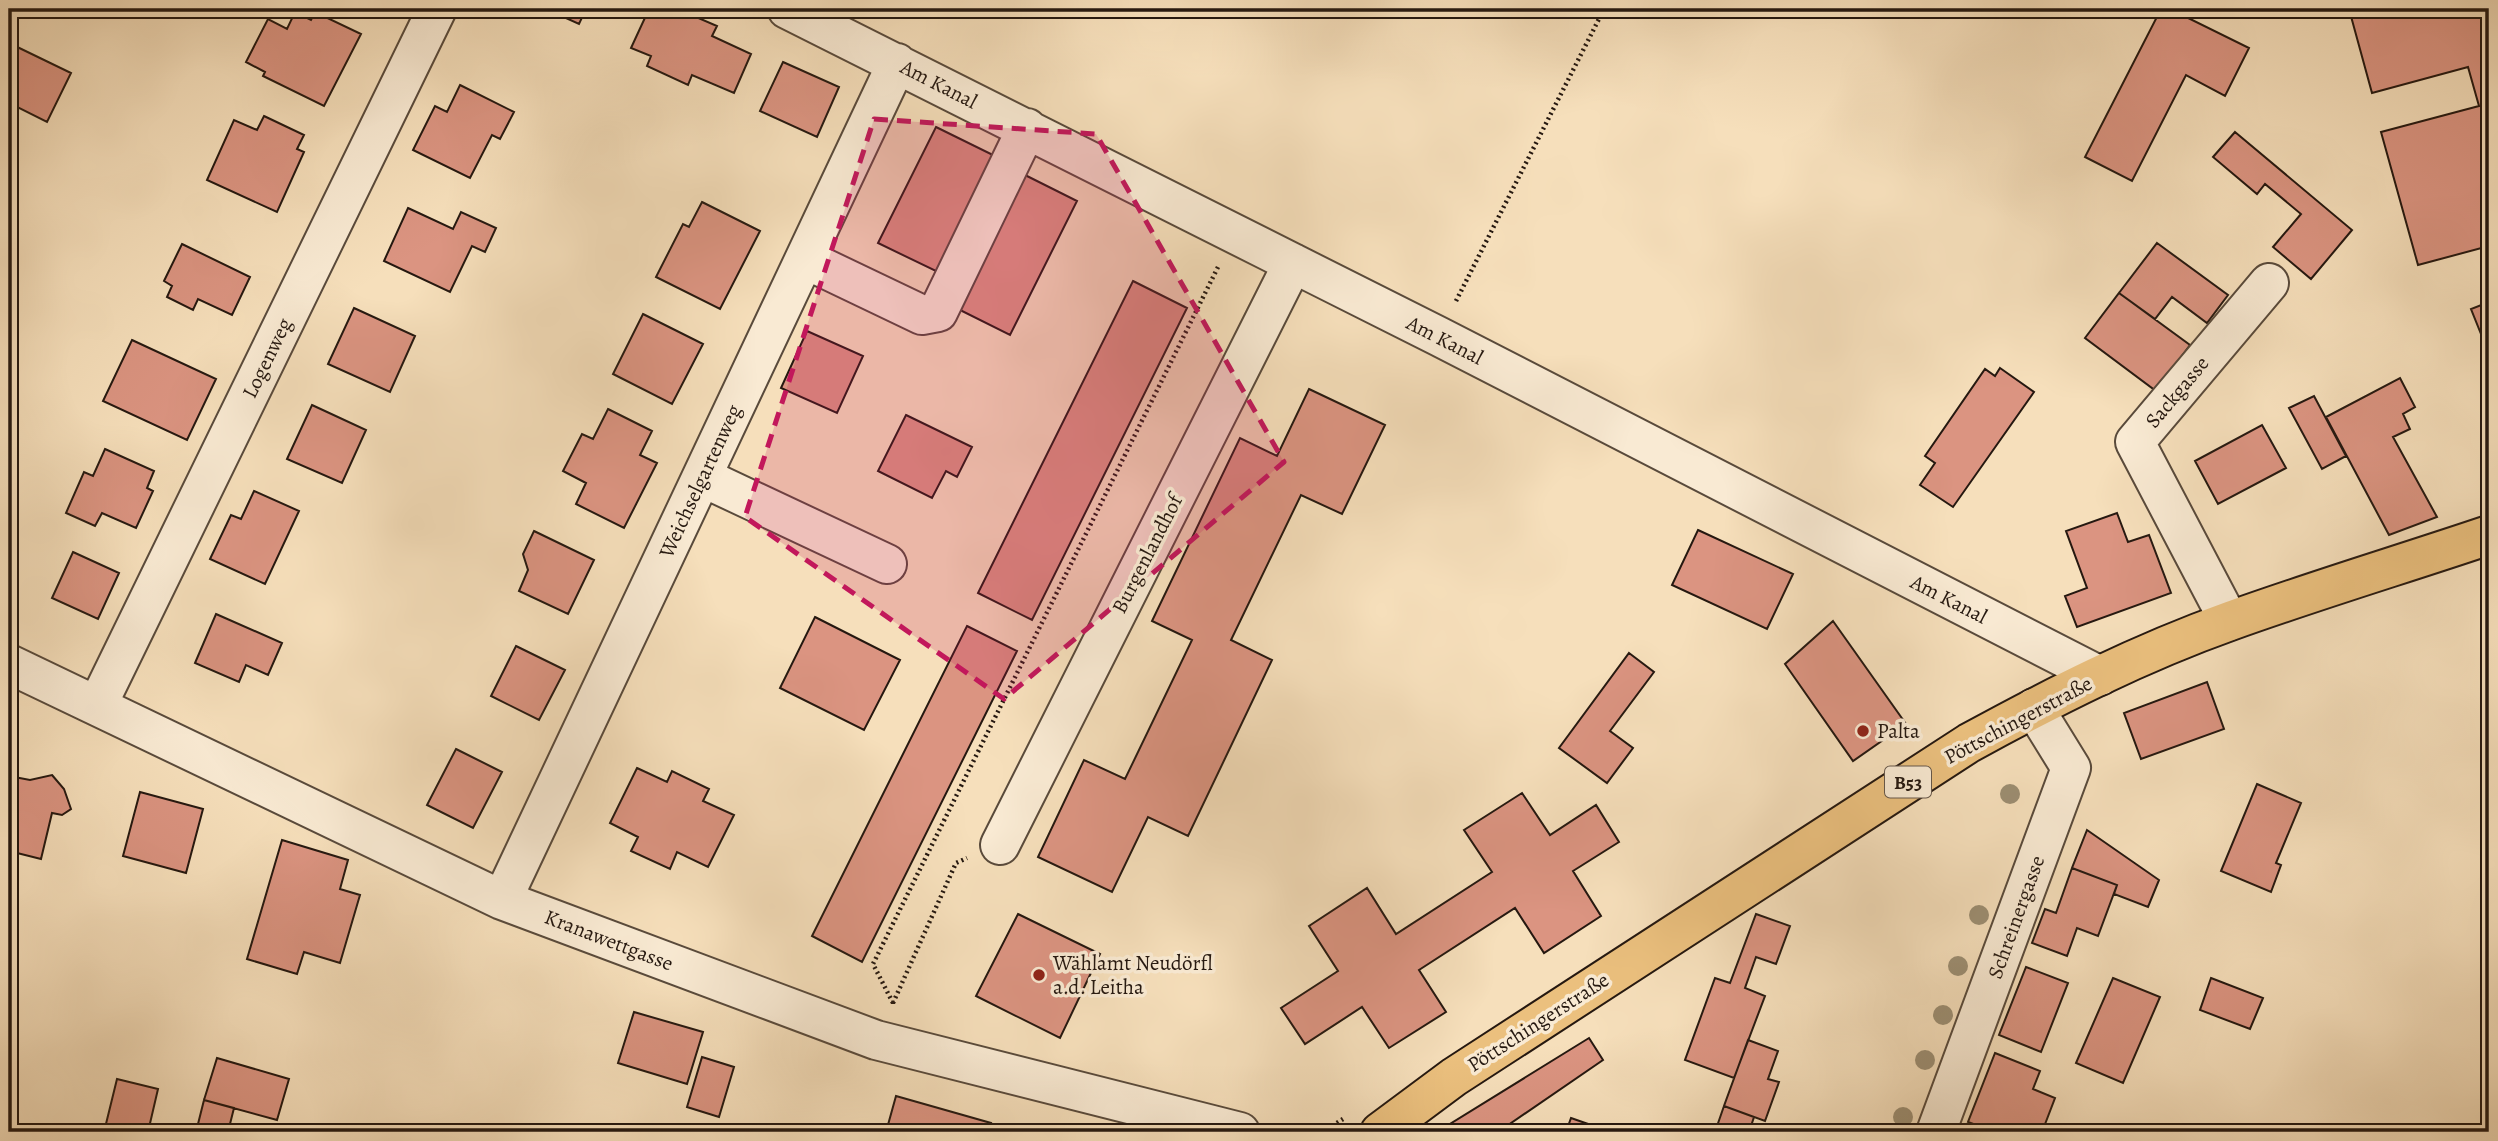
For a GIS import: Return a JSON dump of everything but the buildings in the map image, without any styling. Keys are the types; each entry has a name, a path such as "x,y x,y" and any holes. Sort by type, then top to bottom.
{"main road":[{"name":"Pöttschingerstraße","path":"1380,1132 1477,1062 1969,743 2034,708 2100,676 2229,621 2489,535"}],"street":[{"name":"Logenweg","path":"97,706 437,9"},
{"name":"Am Kanal","path":"787,9 1438,336 2100,676"},
{"name":"Weichselgartenweg","path":"502,900 897,63"},
{"path":"805,259 922,315 938,312 1027,128"},
{"name":"Burgenlandhof","path":"1000,845 1293,263"},
{"name":"Sackgasse","path":"2229,621 2135,442 2269,283"},
{"path":"702,477 887,564"},
{"name":"Kranawettgasse","path":"9,664 502,900 876,1040 1240,1132"},
{"name":"Schreinergasse","path":"1936,1132 2071,768 2034,708"}],"path":[{"path":"1438,336 1604,9"},
{"path":"1000,845 956,863 893,1003 873,964 1235,233"}],"highlighted area":[{"path":"874,119 1096,134 1284,462 1004,699 745,517"}],"place":[{"name":"Palta","path":"1863,731"},
{"name":"Wählamt Neudörfl a.d. Leitha","path":"1039,975"}]}
